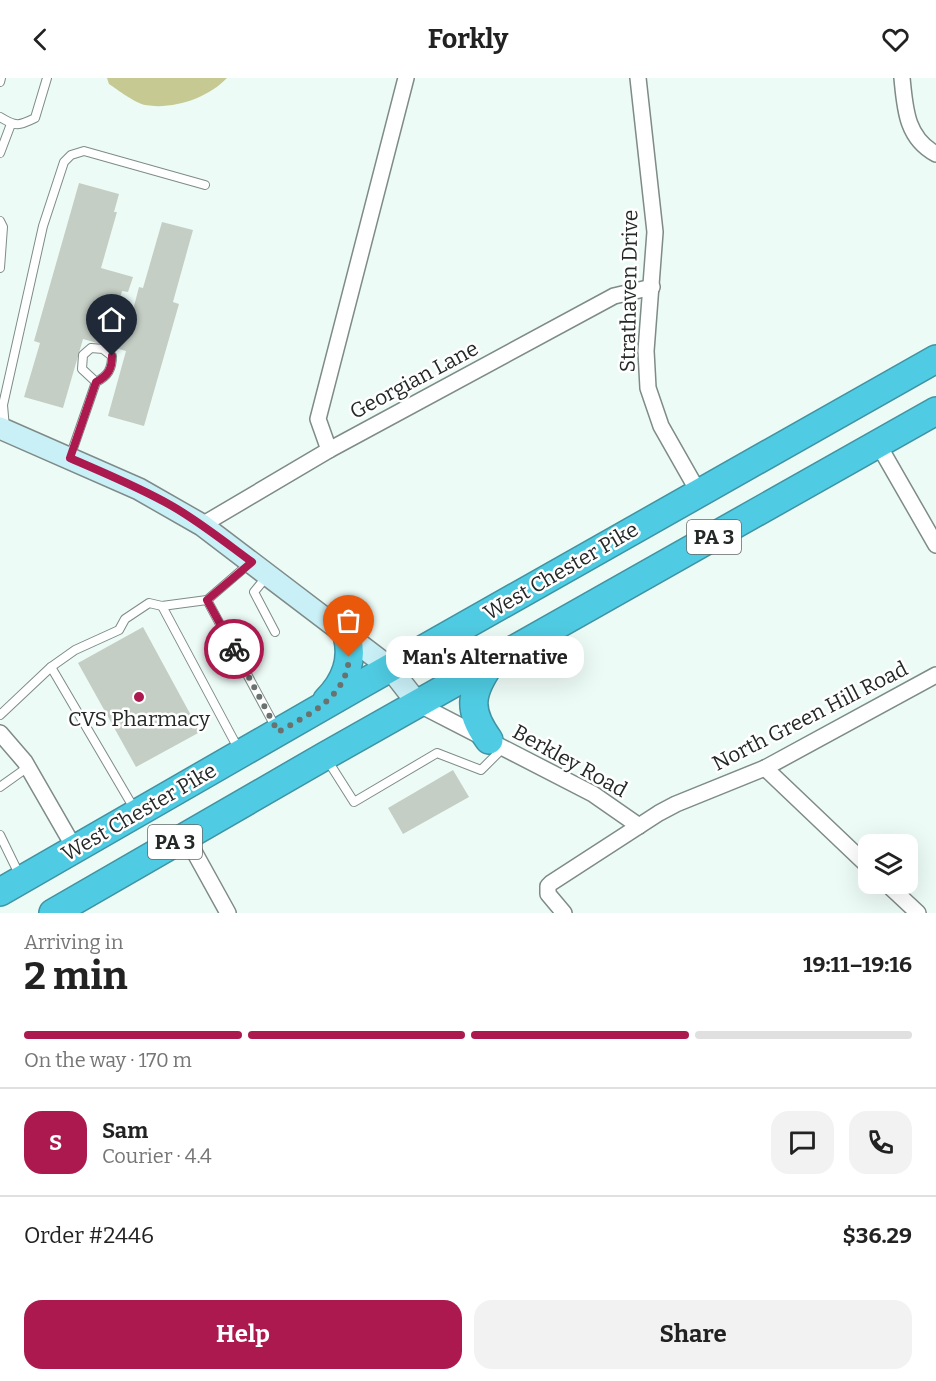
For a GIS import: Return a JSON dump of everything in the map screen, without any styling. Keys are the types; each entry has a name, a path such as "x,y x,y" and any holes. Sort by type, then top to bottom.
{"highway":[{"name":"West Chester Pike","path":"11,886 390,668 936,359"},
{"name":"PA 3","path":"53,913 325,756 936,411"},
{"path":"320,708 341,686 348,668 350,646 346,635"},
{"path":"491,662 480,678 473,699 476,720 496,744"}],"street":[{"path":"329,450 318,419 406,78"},
{"name":"Strathaven Drive","path":"638,78 655,232 646,351 648,388 661,426 699,493"},
{"path":"902,78 909,125 917,139 936,154"},
{"name":"Georgian Lane","path":"202,525 329,450 614,296 652,287"},
{"path":"2,433 70,458 139,489 202,525 390,668 418,704"},
{"path":"878,444 936,545"},
{"name":"North Green Hill Road","path":"639,826 676,804 765,768 936,675"},
{"name":"Berkley Road","path":"418,704 593,794 639,826 548,886 548,894 564,913"},
{"path":"0,732 28,767 75,849"},
{"path":"765,768 858,856"},
{"path":"186,837 228,913"},
{"path":"898,894 918,913"}],"lane":[{"path":"0,82 1,78"},
{"path":"0,117 11,124 20,125 35,118 47,78"},
{"path":"0,153 11,124"},
{"path":"2,433 3,405 43,226 64,162 71,155 84,151 206,185"},
{"path":"0,221 3,227 0,268"},
{"path":"70,458 96,382 106,377 112,365 112,356 103,349 91,348 83,355 82,369 96,382"},
{"path":"0,715 51,667 75,650 119,630 125,619 149,603 162,606 207,600 260,569"},
{"path":"260,569 254,592 275,632"},
{"path":"207,600 278,732"},
{"path":"162,606 241,753"},
{"path":"51,667 136,813"},
{"path":"325,756 354,802 437,753 481,770 496,744"},
{"path":"0,787 28,767"},
{"path":"0,835 11,886"}],"green space":[{"path":"107,78 227,78 200,97 178,104 156,106 141,104 132,99 109,84"}],"building":[{"path":"79,183 119,194 114,212 117,212 101,268 133,277 128,292 122,291 118,306 133,310 139,287 143,288 162,222 193,230 173,302 179,304 144,426 108,416 126,351 83,339 63,408 24,397 40,343 34,341"},
{"name":"CVS Pharmacy","path":"143,627 200,732 136,767 78,663"},
{"path":"453,770 469,797 403,834 388,808"}],"way so far":[{"path":"234,649 278,732 320,708 341,686 348,668 349,657"}],"place":[{"name":"Man's Alternative","path":"349,657"},
{"name":"CVS Pharmacy","path":"139,697"}],"route":[{"path":"112,356 112,365 106,377 96,382 70,458 172,506 252,562 207,600 234,649"}]}
